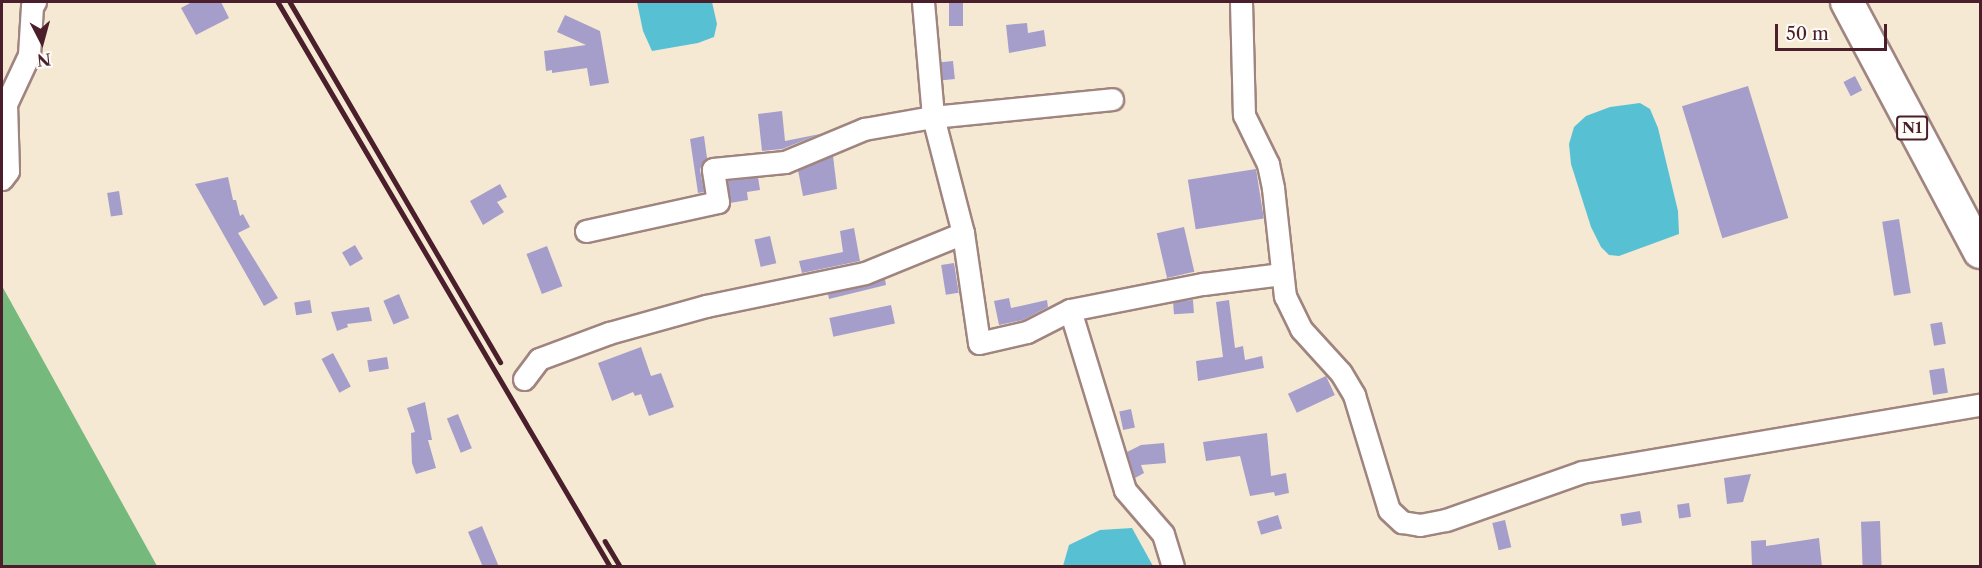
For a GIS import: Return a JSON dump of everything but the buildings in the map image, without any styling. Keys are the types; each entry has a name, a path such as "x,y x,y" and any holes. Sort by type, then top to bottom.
{"highway":[{"name":"N1","path":"1847,2 1980,252"}],"street":[{"path":"2,179 8,171 6,104 29,55 32,6 35,2"},
{"path":"923,2 933,117 963,233 979,343 1027,332 1070,310 1203,284 1281,274"},
{"path":"1241,2 1244,115 1268,164 1273,188 1285,296 1301,329 1341,373 1354,395 1389,510 1402,522 1420,525 1446,520 1582,472 1980,405"},
{"path":"586,231 718,202 713,169 785,162 864,129 933,117 1112,99"},
{"path":"524,379 539,359 609,333 706,306 865,273 963,233"},
{"path":"1070,310 1125,490 1163,534 1173,567"}],"green space":[{"path":"2,286 157,566 2,566"}],"water":[{"path":"637,2 712,2 717,24 714,37 698,43 652,51 643,31"},
{"path":"1640,103 1650,109 1658,128 1678,211 1679,234 1619,256 1609,255 1601,247 1591,227 1571,164 1569,144 1574,127 1586,116 1610,107"},
{"path":"1132,528 1153,566 1063,566 1069,545 1100,530"}],"railway":[{"path":"278,2 610,566"},
{"path":"290,2 500,362"},
{"path":"605,541 620,566"}]}
